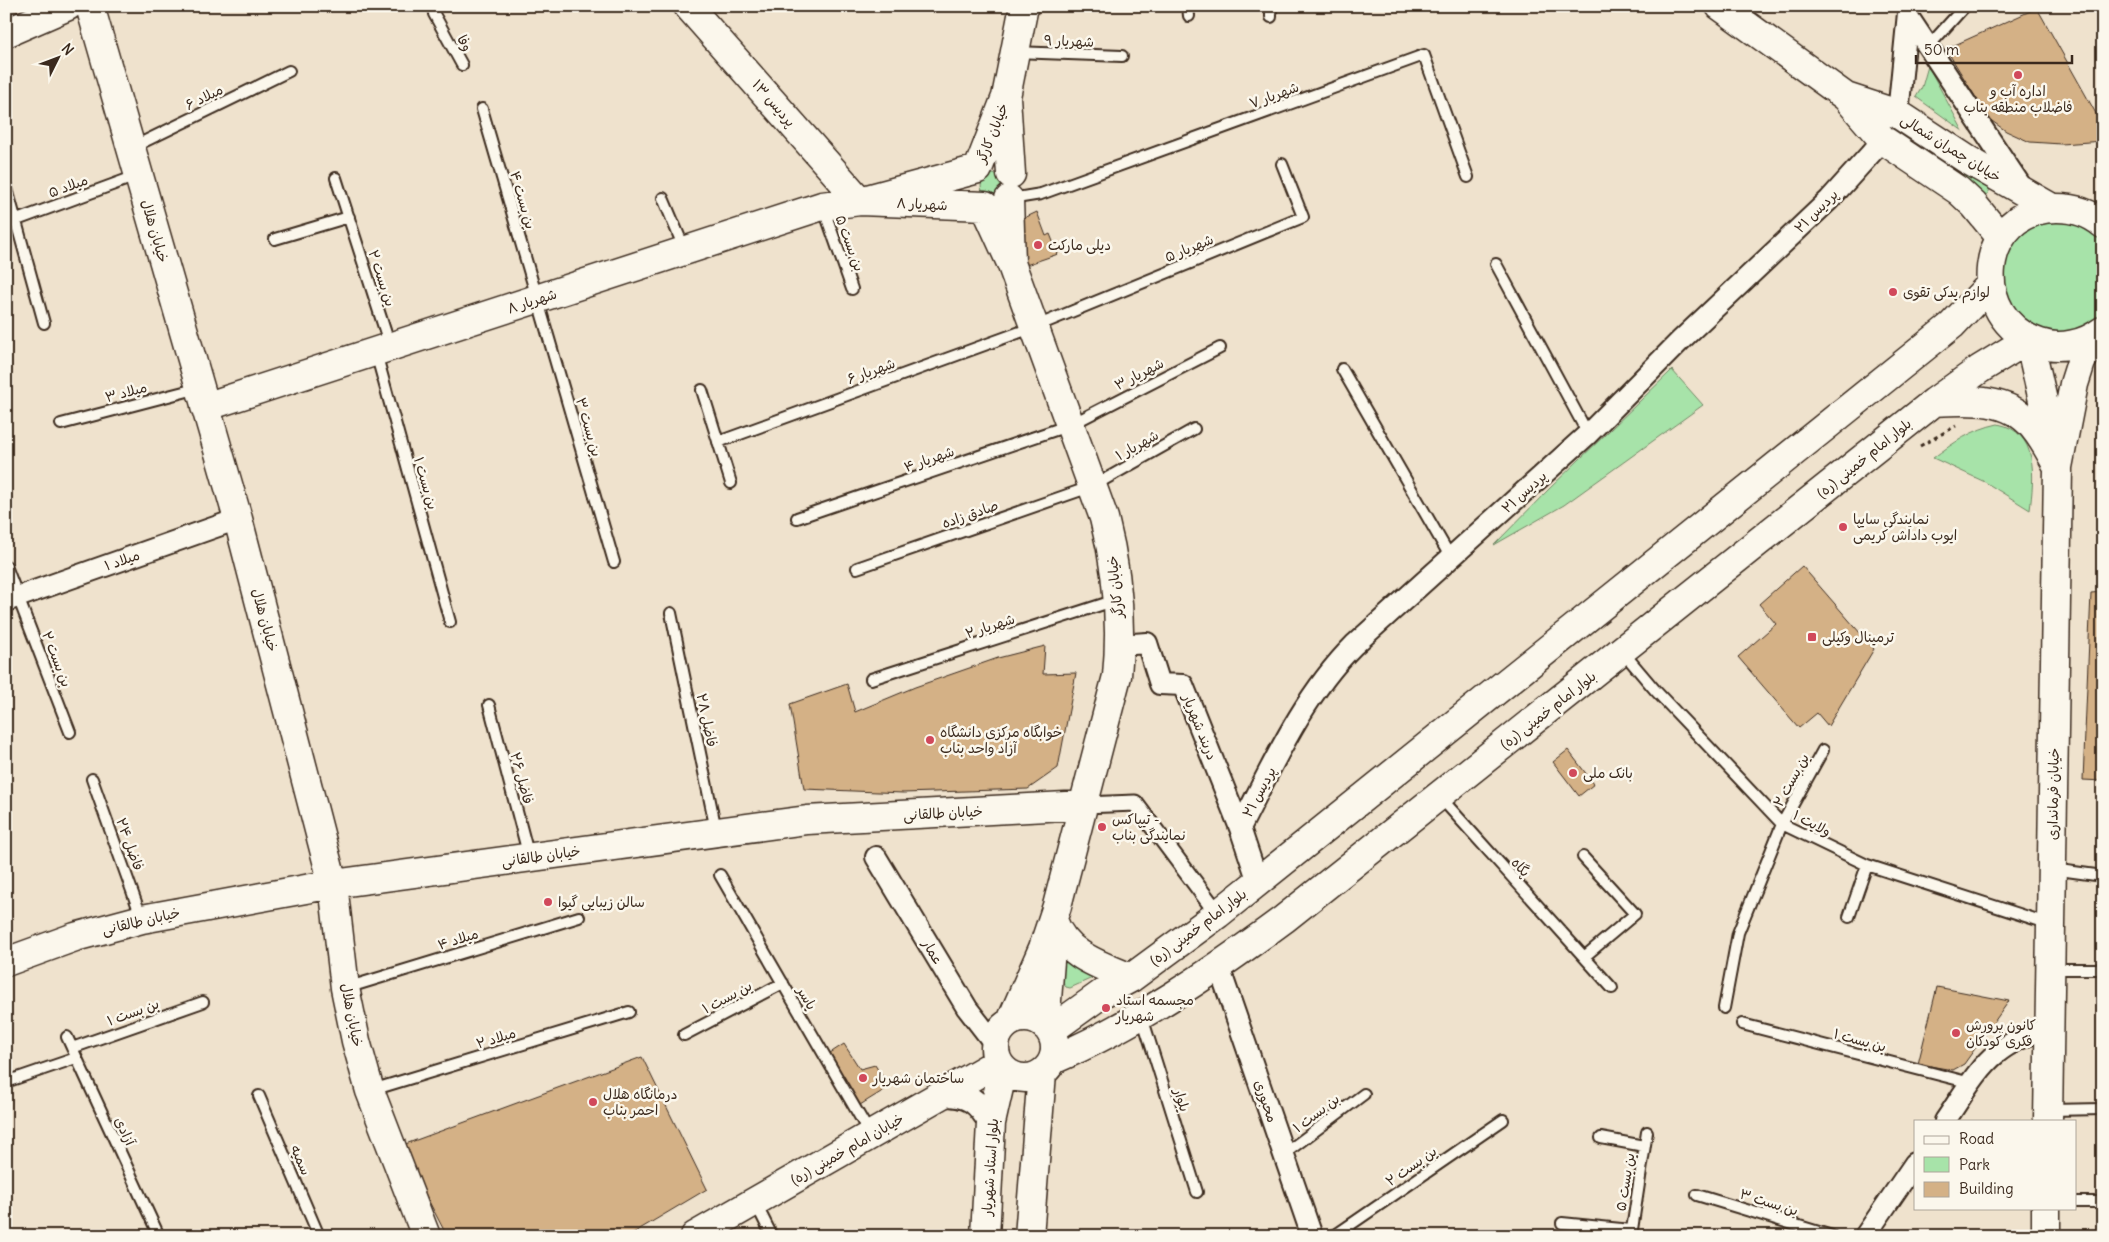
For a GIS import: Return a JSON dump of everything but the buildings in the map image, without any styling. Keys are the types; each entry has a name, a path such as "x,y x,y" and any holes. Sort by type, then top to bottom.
{"main road":[{"path":"6,33 68,6"},
{"name":"خیابان هلال","path":"90,6 238,519 333,884 345,988 356,1041 370,1091 426,1236"},
{"name":"پردیس ۱۳","path":"688,6 860,201"},
{"name":"خیابان کارگر","path":"1024,6 1006,97 1002,193 1011,263 1093,486 1110,541 1120,645 1117,676 1053,920"},
{"name":"خیابان چمران شمالی","path":"1720,6 1846,97 1884,140 1959,191 1974,205 2001,238"},
{"name":"خیابان کارگر","path":"1002,193 973,197 970,190 970,182 978,169 1006,97"},
{"name":"خیابان چمران شمالی","path":"1846,97 1898,114 1968,160 2023,190 2064,209 2088,214 2103,224"},
{"name":"شهریار ۸","path":"202,397 383,350 822,206 860,201 1002,193 1007,169 995,164 983,165 978,169 860,201"},
{"path":"2100,332 2085,341 2064,345 2042,344 2029,339 2007,322 1996,305 1990,285 1992,258 2001,238 2019,220 2035,212 2064,209 2103,199"},
{"name":"بلوار امام خمینی (ره)","path":"1048,1028 1103,993 1131,978 1218,914 1952,325 1990,285"},
{"name":"خیابان فرمانداری","path":"2048,1115 2058,468 2074,384 2081,362 2100,332"},
{"name":"بلوار امام خمینی (ره)","path":"1047,1067 1142,1016 1219,967 1284,920 1934,402 1980,369 2029,339"},
{"name":"خیابان فرمانداری","path":"2029,339 2058,468"},
{"path":"1934,402 1965,400 2002,405 2015,412 2034,427 2058,468"},
{"name":"خیابان طالقانی","path":"6,962 75,937 142,919 333,884 807,820 1084,805"},
{"path":"1053,920 1063,939 1084,958 1131,978"},
{"path":"1012,1019 1053,920"},
{"path":"1029,1236 1047,1067 1055,1046 1048,1028 1053,920"},
{"path":"1047,1067 1030,1078 1015,1077 999,1058 1000,1028 1012,1019 1027,1017 1041,1022 1048,1028"},
{"name":"خیابان امام خمینی (ره)","path":"694,1236 943,1094 999,1058"},
{"name":"بلوار استاد شهریار","path":"985,1236 991,1123 999,1058"},
{"path":"2046,1210 2046,1236"}],"street":[{"path":"1908,12 1928,46 2023,190"},
{"path":"1898,114 1908,12"},
{"name":"پردیس ۲۱","path":"1258,882 1240,828 1307,703 1334,665 1588,434 1680,341 1829,200 1884,140"},
{"name":"میلاد ۱","path":"12,598 238,519"},
{"name":"دربند شهریار","path":"1120,645 1147,643 1160,684 1183,685 1240,828"},
{"path":"1084,805 1135,803 1218,914"},
{"name":"عمار","path":"876,857 999,1058"},
{"name":"محبوری","path":"1219,967 1312,1236"},
{"path":"1946,1120 1971,1083 2000,1050 2017,1040 2050,1026"},
{"path":"943,1094 960,1095 970,1098 978,1105 991,1123"},
{"path":"1865,1236 1914,1164"}],"lane":[{"name":"وفا","path":"434,6 434,14 462,65"},
{"path":"1928,46 1966,6"},
{"name":"شهریار ۹","path":"1015,52 1122,56"},
{"name":"شهریار ۷","path":"1002,193 1041,194 1424,55 1468,177"},
{"name":"میلاد ۶","path":"132,147 289,71"},
{"name":"بن بست ۴","path":"482,109 537,299"},
{"name":"شهریار ۵","path":"1034,327 1303,217 1282,164"},
{"name":"میلاد ۵","path":"11,222 139,174"},
{"name":"بن بست ۲","path":"336,178 383,350"},
{"path":"6,185 11,222 44,324"},
{"path":"663,198 685,251"},
{"name":"بن بست ۵","path":"822,206 852,289"},
{"path":"275,239 348,218"},
{"path":"1496,264 1588,434"},
{"name":"بن بست ۳","path":"537,299 614,562"},
{"name":"شهریار ۶","path":"718,442 1034,327"},
{"name":"شهریار ۳","path":"1070,425 1220,348"},
{"name":"بن بست ۱","path":"383,350 450,622"},
{"path":"1342,370 1451,558"},
{"path":"702,390 731,483"},
{"name":"میلاد ۳","path":"61,424 202,397"},
{"name":"شهریار ۴","path":"797,518 1070,425"},
{"name":"شهریار ۱","path":"1093,486 1194,429"},
{"name":"صادق زاده","path":"857,568 1093,486"},
{"path":"6,566 12,598"},
{"name":"بن بست ۲","path":"12,598 70,732"},
{"name":"شهریار ۲","path":"871,679 1117,599"},
{"name":"فاضل ۲۸","path":"671,613 716,832"},
{"name":"ولایت ۱","path":"1622,651 1655,690 1782,824 1867,865 2051,925"},
{"name":"فاضل ۲۶","path":"489,706 529,857"},
{"name":"بن بست ۲","path":"1782,824 1823,750"},
{"name":"فاضل ۲۴","path":"92,779 142,919"},
{"name":"پگاه","path":"1439,796 1612,988"},
{"path":"1724,1008 1738,933 1782,824"},
{"path":"1583,857 1635,914 1584,957"},
{"path":"1849,918 1867,865"},
{"path":"2052,869 2103,876"},
{"name":"یاسر","path":"720,875 871,1135"},
{"name":"میلاد ۴","path":"345,988 579,916"},
{"path":"2050,969 2103,969"},
{"name":"بن بست ۱","path":"684,1035 783,982"},
{"name":"بن بست ۱","path":"74,1053 203,1002"},
{"name":"میلاد ۲","path":"370,1091 629,1012"},
{"name":"بلوار","path":"1142,1016 1197,1192"},
{"name":"بن بست ۱","path":"1742,1024 1971,1083"},
{"name":"آزادی","path":"67,1037 159,1236"},
{"path":"6,1082 74,1053"},
{"name":"بن بست ۱","path":"1284,1154 1364,1094"},
{"name":"سمیه","path":"259,1096 319,1236"},
{"path":"2048,1115 2103,1109"},
{"name":"بن بست ۲","path":"1334,1236 1503,1120"},
{"name":"بن بست ۵","path":"1631,1233 1647,1132"},
{"path":"1601,1138 1644,1146"},
{"name":"بن بست ۳","path":"1698,1195 1832,1236"},
{"path":"754,1202 772,1236"},
{"path":"2076,1202 2103,1202"},
{"path":"1562,1222 1631,1233"}],"green space":[{"path":"1928,66 1963,131 1916,97 1922,87"},
{"path":"1900,129 1990,184 1988,193 1983,197 1896,136"},
{"path":"993,174 1002,177 1005,186 1002,195 993,198 984,195 981,186 984,177"},
{"path":"2060,217 2103,235 2103,318 2083,331 2045,333 2013,311 2001,274 2010,246 2031,225"},
{"path":"1672,370 1703,405 1564,505 1494,545 1549,489"},
{"path":"1998,424 2011,429 2021,436 2027,446 2032,470 2030,510 1985,482 1933,458 1972,433"},
{"path":"1059,944 1099,975 1070,988 1066,987 1059,979"}],"place":[{"name":"اداره آب و فاضلاب منطقه بناب","path":"2018,75"},
{"name":"دیلی مارکت","path":"1038,245"},
{"name":"لوازم یدکی تقوی","path":"1893,292"},
{"name":"نمایندگی سایپا ایوب داداش کریمی","path":"1843,527"},
{"name":"ترمینال وکیلی","path":"1812,637"},
{"name":"خوابگاه مرکزی دانشگاه آزاد واحد بناب","path":"930,740"},
{"name":"بانک ملی","path":"1573,773"},
{"name":"تیپاکس - نمایندگی بناب","path":"1102,827"},
{"name":"سالن زیبایی گیوا","path":"548,902"},
{"name":"مجسمه استاد شهریار","path":"1106,1008"},
{"name":"کانون پرورش فکری کودکان","path":"1956,1033"},
{"name":"ساختمان شهریار","path":"863,1078"},
{"name":"درمانگاه هلال احمر بناب","path":"593,1102"}]}
